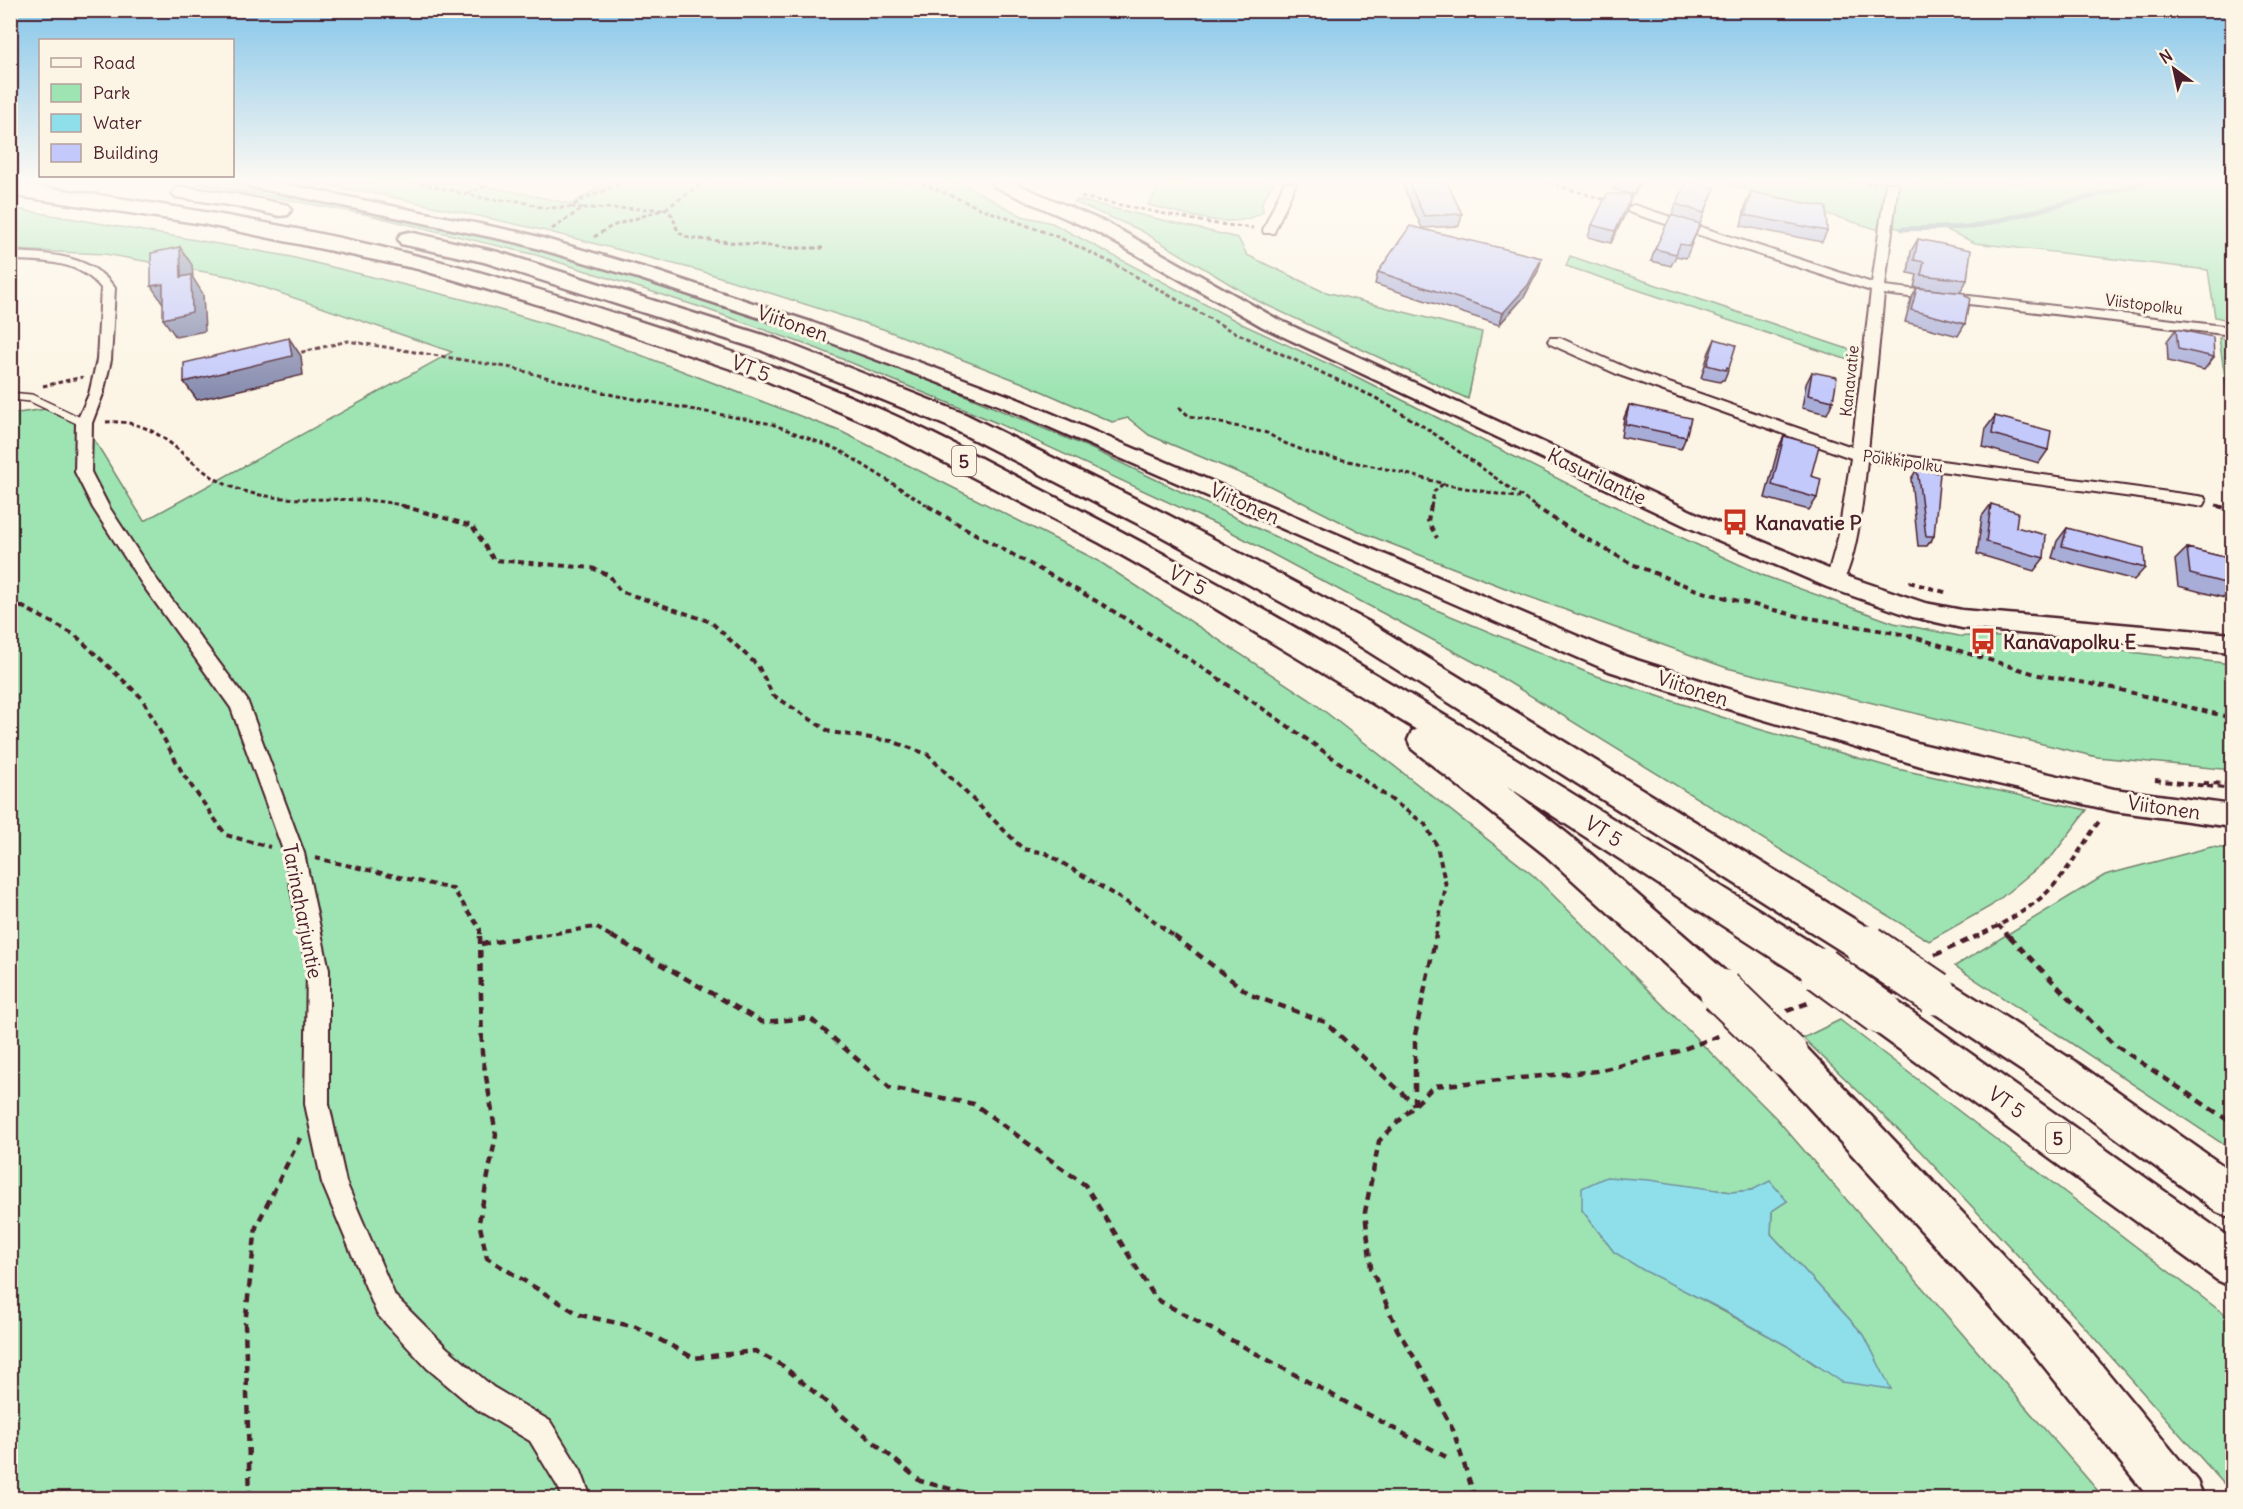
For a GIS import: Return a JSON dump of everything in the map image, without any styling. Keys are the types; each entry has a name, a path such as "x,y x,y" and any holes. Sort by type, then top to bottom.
{"highway":[{"name":"VT 5","path":"381,253 520,291 697,347 870,414 1091,525 1297,641 1544,793 1820,984 1881,1013 2232,1265"},
{"name":"VT 5","path":"474,253 767,344 956,420 1158,522 1358,630 1867,947 1932,975 2065,1077 2232,1197"},
{"path":"1297,641 1557,845 1721,991 1781,1035 2050,1338 2180,1498"}],"main road":[{"name":"Viitonen","path":"575,253 793,322 1019,407 1618,664 1727,699 1922,755 2114,800 2232,816"},
{"name":"Kasurilantie","path":"1148,253 1270,323 1696,522 1835,581 1922,610 1962,619 2232,643"}],"street":[{"name":"Viistopolku","path":"1767,253 1877,290 2232,331"},
{"name":"Kanavatie","path":"1835,581 1842,560 1859,455 1882,253"},
{"name":"Tarinaharjuntie","path":"10,256 70,260 93,270 108,288 104,360 96,394 84,423 83,472 101,508 148,580 240,705 294,853 318,970 317,1104 334,1183 386,1305 437,1358 483,1396 540,1431 571,1480 578,1498"},
{"name":"Poikkipolku","path":"1555,341 1624,372 1859,455 2198,501"}],"lane":[{"path":"10,396 31,399 84,423"}],"path":[{"path":"291,355 348,341 512,368 613,395 772,424 842,451 971,533 1120,615 1266,710 1425,824 1437,846 1446,886 1415,1035 1415,1105"},
{"path":"39,387 79,378"},
{"path":"1179,407 1189,416 1267,433 1281,442 1310,453 1396,471 1443,484 1522,499"},
{"path":"84,423 121,421 143,426 164,437 190,462 232,487 283,498 391,502 472,526 494,560 592,568 610,576 620,591 711,622 758,666 773,695 830,732 891,741 927,754 1023,849 1046,853 1144,914 1251,995 1325,1022 1415,1105"},
{"path":"1437,538 1428,521 1434,492 1443,484"},
{"path":"1904,581 1950,593"},
{"path":"10,600 75,635 142,698 183,774 226,835 453,889 480,929 482,1053 496,1136 479,1222 487,1258 580,1315 636,1327 694,1358 755,1351 783,1366 920,1482 985,1498"},
{"path":"10,608 23,607"},
{"path":"1932,975 1962,945 1998,925 2049,890 2114,800"},
{"path":"1998,925 2112,1043 2232,1123"},
{"path":"480,944 596,927 762,1022 810,1018 890,1088 974,1104 1085,1185 1156,1299 1450,1460"},
{"path":"1781,1035 1820,984"},
{"path":"1475,1498 1453,1430 1423,1372 1397,1329 1371,1268 1365,1212 1379,1141 1434,1086 1596,1071 1676,1052 1731,1032"},
{"path":"250,1498 245,1324 256,1227 317,1104"}],"green space":[{"path":"91,253 272,253 287,256 466,300 604,341 842,432 1097,560 1309,699 1534,876 1776,1118 2104,1498 11,1498 11,414 53,408 84,423 144,521 452,352 233,277","holes":["1627,1179 1731,1192 1752,1190 1787,1201 1772,1211 1771,1234 1864,1335 1890,1389 1817,1366 1791,1348 1614,1252 1582,1210"]},
{"path":"529,253 551,253 601,268 806,334 898,367 1090,448 1305,551 1434,609 1591,674 1755,728 1893,768 2087,810 2053,855 1991,906 1929,941 1487,669 1220,526 997,423 818,349 703,308"},
{"path":"633,253 1109,253 1244,325 1357,377 1590,495 1762,575 1894,623 1959,636 2001,637 2232,664 2232,770 2097,757 1727,668 1513,591 1363,533 1268,485 1149,435 1128,418 1112,422 1023,383 883,329 701,271"},
{"path":"1179,253 1246,253 1322,291 1482,332 1468,399 1258,301"},
{"path":"2065,253 2232,253 2232,321 2215,317 2208,270"},
{"path":"1570,256 1857,352 1857,363 1566,266"},
{"path":"2219,338 2232,339 2232,423"},
{"path":"2211,847 2232,849 2232,1150 1955,966 2105,875"},
{"path":"1840,1020 2232,1320 2232,1493 2081,1323 1920,1151 1803,1038"}],"water":[{"path":"1606,1177 1649,1180 1731,1192 1752,1190 1770,1181 1787,1201 1772,1211 1771,1234 1864,1335 1891,1389 1842,1382 1791,1348 1721,1309 1643,1270 1614,1252 1582,1210 1582,1188"}],"building":[{"path":"151,253 180,253 181,277 191,275 192,312 163,319 163,284 151,286"},
{"path":"1391,253 1523,253 1542,258 1528,285 1503,313 1378,272"},
{"path":"1915,253 1971,253 1967,280 1921,275 1924,262 1914,260"},
{"path":"1917,288 1965,293 1965,296 1970,298 1965,324 1911,310"},
{"path":"2176,329 2213,337 2214,357 2178,349"},
{"path":"289,338 292,356 184,382 184,363"},
{"path":"1715,339 1736,345 1729,368 1727,367 1726,370 1707,365"},
{"path":"1812,372 1837,377 1833,401 1808,395"},
{"path":"1629,405 1691,418 1686,437 1625,424"},
{"path":"1995,416 2051,431 2048,450 1992,434"},
{"path":"1784,436 1819,446 1811,476 1821,479 1817,498 1772,485"},
{"path":"1917,469 1940,473 1934,536 1926,536"},
{"path":"1991,504 2018,512 2016,527 2046,535 2044,558 1986,542"},
{"path":"2067,528 2144,548 2145,568 2062,546"},
{"path":"2187,548 2232,559 2232,585 2190,574"}],"place":[{"name":"Kanavatie P","path":"1735,522"},
{"name":"Kanavapolku E","path":"1983,641"}]}
